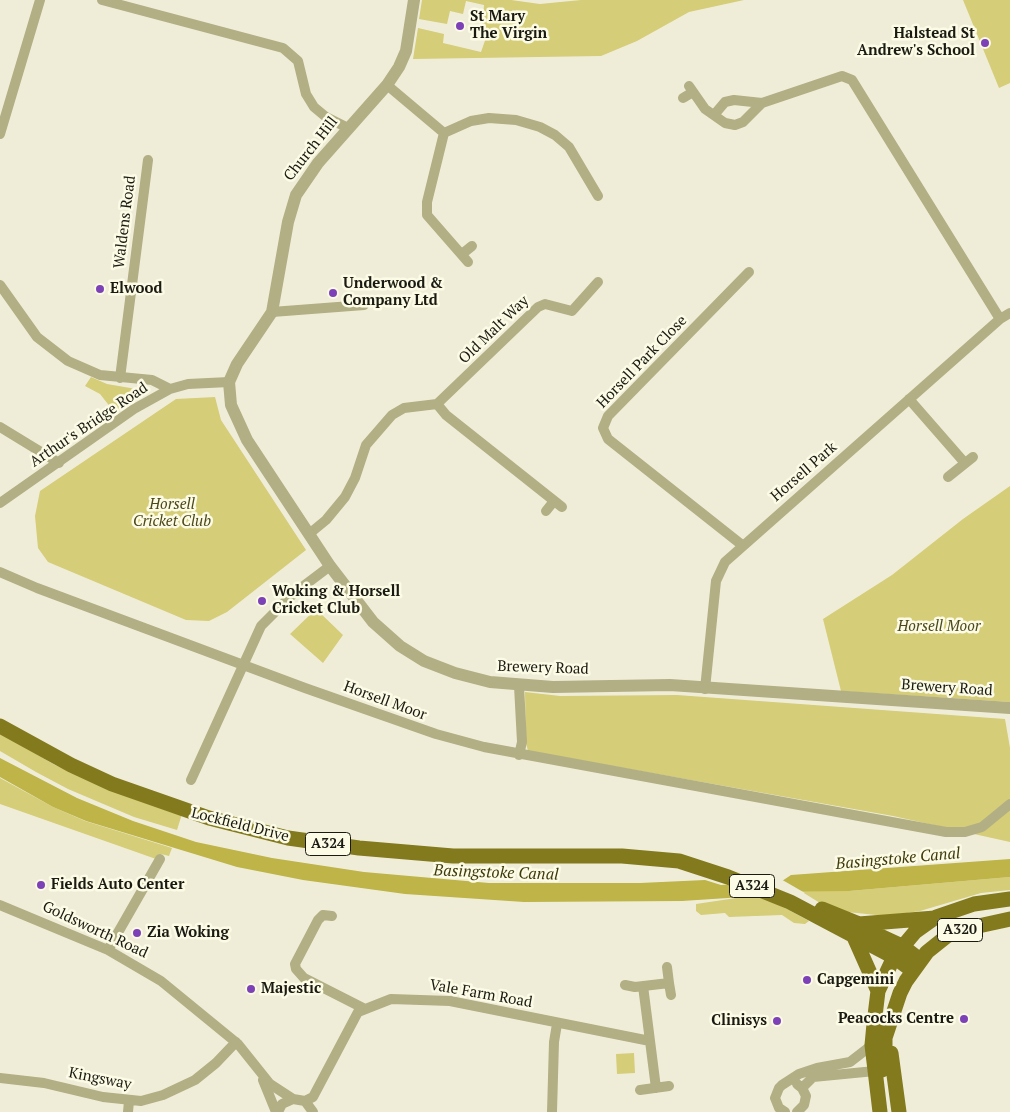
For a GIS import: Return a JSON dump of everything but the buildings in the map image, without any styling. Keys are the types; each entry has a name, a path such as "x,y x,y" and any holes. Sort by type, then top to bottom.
{"main road":[{"name":"Lockfield Drive","path":"0,726 71,765 121,787 209,818 288,838 360,848 453,856 622,856 678,861 692,858 736,869 810,908 857,930 898,952 916,965"},
{"name":"Lockfield Drive","path":"678,861 728,877 810,908"},
{"name":"A320","path":"880,1112 872,1045 878,991 898,952 915,932 936,917 974,904 1010,899"},
{"path":"878,991 857,930 936,917"},
{"name":"A320","path":"899,1112 889,1039 890,1024 900,993 916,965 940,941 960,930 1010,920"},
{"path":"875,1071 882,1070 885,1066 885,1038 890,1024"}],"street":[{"path":"0,134 40,0"},
{"path":"102,0 277,46 289,52 298,62 306,94 314,107 326,117 348,128"},
{"name":"Church Hill","path":"229,382 237,364 272,312 294,200 310,173 399,68 406,51 414,0"},
{"path":"714,115 725,102 734,100 762,103 842,76 852,80 1000,319"},
{"path":"387,84 444,133"},
{"path":"683,98 691,89 700,104 725,123 735,125 743,122 762,103"},
{"path":"444,133 471,121 489,118 536,125 555,135 569,148 588,186 598,196"},
{"path":"444,133 427,202 427,215 465,258 472,246"},
{"name":"Waldens Road","path":"120,378 148,160"},
{"name":"Horsell Park Close","path":"742,546 608,439 603,428 608,416 749,272"},
{"name":"Old Malt Way","path":"437,404 538,307 545,304 572,311 598,282"},
{"path":"0,285 37,337 50,349 68,361 90,372 120,378 152,380 170,389"},
{"path":"272,312 364,305"},
{"name":"Horsell Park","path":"705,689 716,578 725,562 1000,319 1010,314"},
{"name":"Arthur's Bridge Road","path":"0,503 134,409 170,389 188,384 229,382"},
{"name":"Brewery Road","path":"229,382 231,406 240,429 330,566 373,622 411,654 455,674 490,682 520,686 670,685 705,689 1010,708"},
{"path":"909,399 969,460 954,476"},
{"path":"309,534 333,514 345,497 356,478 366,445 385,421 404,408 437,404 446,415 558,504 546,511"},
{"path":"0,427 58,463"},
{"path":"191,780 256,635 270,616 293,594 330,566"},
{"name":"Horsell Moor","path":"0,572 37,588 243,665 436,734 519,755 956,833 982,827 1010,804"},
{"path":"519,755 522,742 520,686"},
{"path":"108,950 160,859"},
{"name":"Goldsworth Road","path":"0,905 108,950 161,981 236,1042 270,1084 293,1099"},
{"path":"305,1101 312,1097 354,1018 363,1008 304,978 296,969 295,964 318,920 323,915 332,916"},
{"path":"667,968 671,995"},
{"path":"625,985 643,986 669,983"},
{"path":"643,986 656,1088"},
{"name":"Vale Farm Road","path":"363,1008 390,999 436,999 650,1041"},
{"path":"552,1112 554,1042 557,1024"},
{"name":"Kingsway","path":"0,1078 44,1083 130,1101 155,1098 185,1085 205,1072 236,1042"},
{"path":"785,1112 779,1108 775,1098 778,1088 799,1074 816,1068 850,1062 872,1045"},
{"path":"802,1088 813,1077 875,1071"},
{"name":"Goldsworth Road","path":"260,1072 277,1112"},
{"path":"789,1082 796,1083 802,1088 806,1101 796,1112"},
{"path":"640,1090 669,1086"},
{"path":"277,1112 282,1104 293,1099 305,1101 314,1111"},
{"path":"128,1112 130,1101"}],"green space":[{"path":"422,0 511,0 540,4 581,0 744,0 689,12 637,41 601,56 413,59 418,28 444,34 443,43 481,52 488,32 482,30 484,5 466,1 463,14 450,11 447,24 419,19"},
{"path":"963,0 1010,0 1010,83 999,88"},
{"path":"91,377 107,384 139,391 132,401 115,413 100,394 85,386"},
{"name":"Horsell Cricket Club","path":"215,397 221,420 306,550 227,612 209,621 186,620 48,562 38,548 35,516 40,491 176,399"},
{"name":"Horsell Moor","path":"1010,486 1010,702 841,691 823,619 892,575 963,519"},
{"path":"316,609 343,635 323,663 290,634"},
{"path":"525,692 560,696 677,695 1005,719 1010,748 1010,842 893,816 528,751 526,743"},
{"path":"0,733 55,765 90,781 182,814 177,830 134,817 68,789 36,772 0,751"},
{"path":"0,778 53,807 85,821 172,848 169,856 161,854 156,859 0,804"},
{"path":"1010,877 1010,890 981,893 920,911 886,916 847,912 820,903 799,890 849,891"},
{"path":"751,892 809,921 805,924 794,923 782,915 729,917 725,913 701,915 696,911 696,904 743,897"},
{"path":"634,1053 635,1073 617,1074 616,1054"}],"shaded area":[{"path":"0,758 77,798 133,821 196,842 272,858 364,872 489,883 640,883 705,880 721,885 782,881 791,875 1010,859 1010,877 849,891 751,892 743,897 682,901 524,902 405,894 303,880 237,867 86,821 53,807 0,777"}],"pier":[{"name":"Basingstoke Canal","path":"779,878 805,893 762,894 730,882"}],"place":[{"name":"St Mary The Virgin","path":"460,26"},
{"name":"Halstead St Andrew's School","path":"985,43"},
{"name":"Elwood","path":"100,289"},
{"name":"Underwood & Company Ltd","path":"333,293"},
{"name":"Woking & Horsell Cricket Club","path":"262,601"},
{"name":"Fields Auto Center","path":"41,885"},
{"name":"Zia Woking","path":"137,933"},
{"name":"Capgemini","path":"807,980"},
{"name":"Majestic","path":"251,989"},
{"name":"Peacocks Centre","path":"964,1019"},
{"name":"Clinisys","path":"777,1021"}]}
